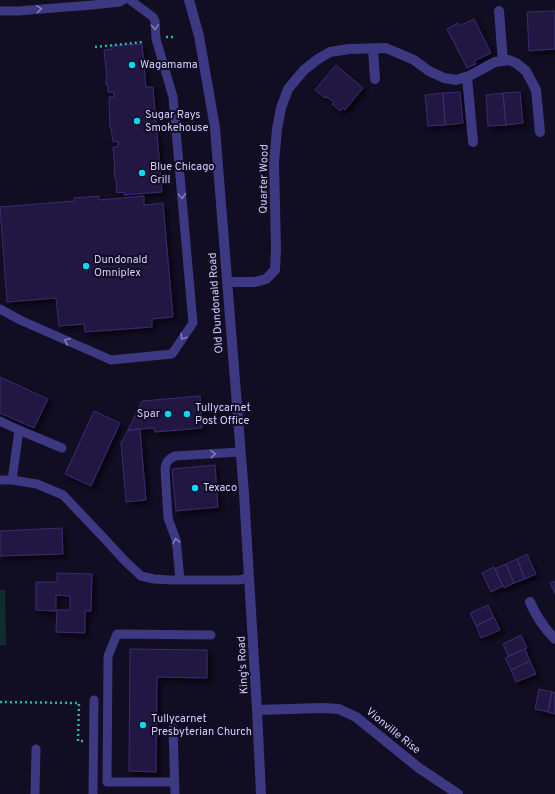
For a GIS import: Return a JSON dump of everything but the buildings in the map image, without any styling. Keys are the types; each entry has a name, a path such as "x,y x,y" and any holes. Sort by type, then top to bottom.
{"street":[{"name":"Old Dundonald Road","path":"190,0 199,36 215,128 244,494 251,606"},
{"path":"499,11 503,61 509,60 516,63 526,71 536,90 540,132"},
{"path":"373,48 375,79"},
{"name":"Quarter Wood","path":"227,282 255,282 266,279 274,270 276,249 274,163 277,129 281,108 288,89 304,70 330,52 349,49 386,48 414,60 429,71 444,78 456,80 467,77 494,62 503,61"},
{"path":"467,77 473,142"},
{"path":"530,602 534,612 547,631 555,639"},
{"name":"King's Road","path":"251,606 261,794"},
{"name":"Vionville Rise","path":"257,710 322,708 339,709 356,717 419,768 458,794"}],"lane":[{"path":"0,11 92,5 120,2 123,0"},
{"path":"0,310 111,360 172,354 193,323 173,97 156,39 155,21 153,17 130,0"},
{"path":"0,421 62,448"},
{"path":"12,480 19,430"},
{"path":"180,580 178,548 168,518 165,469 167,461 175,456 240,452"},
{"path":"0,480 12,480 36,484 62,495 141,576 154,579 180,580 238,580 249,578"},
{"path":"174,782 107,782 108,656 117,634 211,635"},
{"path":"93,794 94,700"},
{"path":"173,728 175,794"},
{"path":"35,794 36,749"}],"path":[{"path":"95,47 143,42 146,44"},
{"path":"0,702 80,703 78,741 93,740"}],"green space":[{"path":"0,590 5,590 6,645 0,645"}],"place":[{"name":"Wagamama","path":"132,65"},
{"name":"Sugar Rays Smokehouse","path":"137,121"},
{"name":"Blue Chicago Grill","path":"142,173"},
{"name":"Dundonald Omniplex","path":"86,266"},
{"name":"Spar","path":"168,414"},
{"name":"Tullycarnet Post Office","path":"187,414"},
{"name":"Texaco","path":"195,488"},
{"name":"Tullycarnet Presbyterian Church","path":"143,725"}]}
